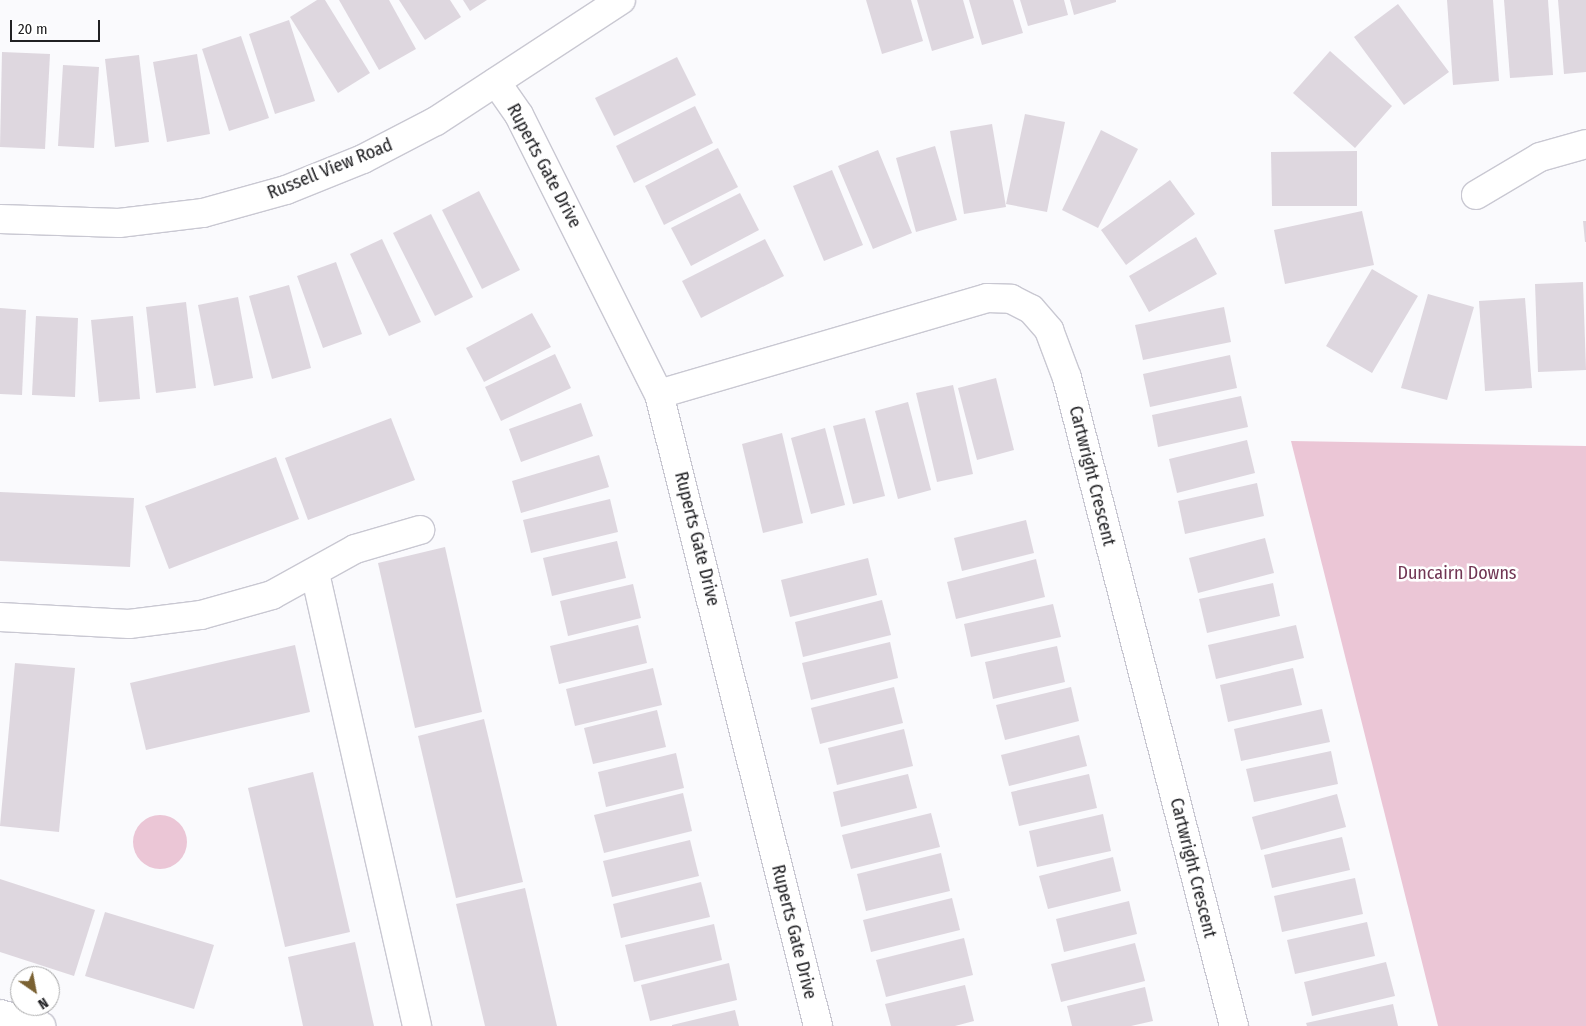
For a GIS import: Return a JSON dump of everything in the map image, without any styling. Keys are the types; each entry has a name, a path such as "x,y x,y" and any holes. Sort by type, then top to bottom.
{"street":[{"name":"Russell View Road","path":"0,219 119,223 203,213 277,193 363,159 436,121 621,0"},
{"name":"Ruperts Gate Drive","path":"496,82 519,116 659,394 818,1026"},
{"path":"1476,195 1540,156 1586,144"},
{"name":"Cartwright Crescent","path":"659,394 987,298 1011,298 1031,309 1049,330 1068,378 1234,1026"},
{"path":"0,617 129,624 183,617 272,595 356,549 420,530"},
{"path":"314,573 417,1026"},
{"path":"0,1014 41,1026"}],"green space":[{"name":"Duncairn Downs","path":"1291,441 1586,446 1586,1026 1438,1026"},
{"path":"160,815 170,817 179,823 185,832 187,842 185,852 179,861 170,867 160,869 150,867 141,861 135,852 133,842 135,832 141,823 150,817"}],"building":[{"path":"317,0 325,0 370,73 338,93 290,17"},
{"path":"339,0 389,0 416,49 379,70"},
{"path":"399,0 450,0 461,17 425,40"},
{"path":"463,0 487,0 470,11"},
{"path":"866,0 911,0 923,41 882,54"},
{"path":"917,0 963,0 974,38 932,51"},
{"path":"969,0 1013,0 1023,33 982,45"},
{"path":"1020,0 1064,0 1068,15 1028,26"},
{"path":"1070,0 1116,0 1116,2 1074,15"},
{"path":"1447,0 1493,0 1499,81 1453,85"},
{"path":"1504,0 1548,0 1553,75 1510,78"},
{"path":"1558,0 1586,0 1586,72 1564,74"},
{"path":"1398,4 1449,72 1404,105 1354,37"},
{"path":"289,20 315,101 275,114 249,34"},
{"path":"241,36 269,118 229,131 202,49"},
{"path":"1330,51 1392,106 1355,148 1293,93"},
{"path":"2,52 50,54 45,149 0,147"},
{"path":"197,54 210,134 167,142 153,62"},
{"path":"139,55 149,142 115,147 105,59"},
{"path":"677,57 696,95 614,136 595,98"},
{"path":"63,65 99,67 94,148 58,146"},
{"path":"695,106 713,143 634,183 616,146"},
{"path":"1025,114 1065,122 1047,212 1006,204"},
{"path":"992,124 1006,207 964,214 950,131"},
{"path":"1101,130 1138,149 1098,228 1062,210"},
{"path":"935,146 957,220 916,232 896,158"},
{"path":"718,148 738,187 664,225 645,186"},
{"path":"878,150 912,233 873,249 838,166"},
{"path":"1357,151 1357,206 1272,206 1271,152"},
{"path":"832,170 863,245 824,261 793,186"},
{"path":"1170,180 1195,214 1126,265 1101,230"},
{"path":"479,191 520,270 482,289 442,210"},
{"path":"740,193 759,230 691,266 671,228"},
{"path":"1362,211 1374,265 1285,284 1274,230"},
{"path":"431,214 473,297 435,316 393,233"},
{"path":"1583,221 1586,221 1586,242 1585,242"},
{"path":"1196,237 1217,274 1149,312 1129,276"},
{"path":"382,239 421,322 389,336 350,254"},
{"path":"765,239 784,276 701,318 682,281"},
{"path":"336,262 362,334 323,348 297,276"},
{"path":"1372,269 1418,296 1372,373 1326,346"},
{"path":"1583,282 1586,370 1538,372 1535,284"},
{"path":"289,285 311,368 272,379 249,296"},
{"path":"1428,294 1474,307 1447,400 1401,388"},
{"path":"238,297 253,378 214,386 198,305"},
{"path":"1525,298 1532,388 1485,391 1479,301"},
{"path":"186,302 196,388 156,393 146,307"},
{"path":"1224,307 1231,342 1143,360 1135,325"},
{"path":"0,308 26,310 22,395 0,394"},
{"path":"532,313 551,347 484,382 466,348"},
{"path":"36,316 78,318 75,397 32,395"},
{"path":"133,316 140,399 99,402 91,320"},
{"path":"555,354 571,388 501,421 485,387"},
{"path":"1230,355 1237,388 1150,407 1143,374"},
{"path":"996,378 1014,450 977,460 958,388"},
{"path":"953,385 973,474 937,482 916,393"},
{"path":"1241,396 1248,427 1158,447 1152,415"},
{"path":"908,402 931,490 898,499 875,411"},
{"path":"581,403 593,436 521,462 509,429"},
{"path":"391,418 415,480 308,520 285,458"},
{"path":"865,418 885,496 853,504 833,426"},
{"path":"825,428 845,505 811,514 791,438"},
{"path":"782,433 803,523 763,533 742,444"},
{"path":"1247,440 1255,473 1177,493 1169,459"},
{"path":"599,455 609,487 521,513 512,481"},
{"path":"276,457 299,519 169,569 145,506"},
{"path":"1257,483 1264,516 1185,534 1178,501"},
{"path":"0,492 134,498 130,567 0,561"},
{"path":"610,499 618,532 531,553 523,520"},
{"path":"1026,520 1034,553 962,571 954,538"},
{"path":"1265,538 1274,573 1198,593 1189,558"},
{"path":"617,541 626,578 552,596 543,558"},
{"path":"445,547 482,712 415,728 378,563"},
{"path":"868,558 877,595 790,617 781,580"},
{"path":"1036,559 1045,597 956,619 947,582"},
{"path":"1273,583 1280,616 1207,633 1199,599"},
{"path":"633,584 641,618 568,636 560,601"},
{"path":"882,600 891,635 803,657 795,622"},
{"path":"1053,604 1061,637 971,657 964,624"},
{"path":"638,625 647,663 559,684 550,646"},
{"path":"1296,625 1304,658 1216,679 1208,645"},
{"path":"890,642 898,678 811,700 802,663"},
{"path":"295,645 310,712 146,750 130,683"},
{"path":"1057,646 1065,682 993,699 985,662"},
{"path":"15,663 75,668 59,832 0,826"},
{"path":"653,668 662,705 575,726 566,689"},
{"path":"1293,668 1302,705 1228,722 1220,685"},
{"path":"894,687 903,723 820,744 811,708"},
{"path":"1071,687 1079,721 1005,740 996,705"},
{"path":"1322,709 1330,742 1241,761 1234,729"},
{"path":"657,710 666,747 593,764 584,728"},
{"path":"484,719 523,882 456,898 418,736"},
{"path":"904,729 913,766 837,785 828,748"},
{"path":"1079,735 1087,766 1009,786 1001,755"},
{"path":"1331,751 1338,784 1254,802 1246,769"},
{"path":"676,753 684,788 606,807 598,772"},
{"path":"313,772 350,932 285,947 248,788"},
{"path":"908,774 917,808 841,827 833,792"},
{"path":"1089,774 1097,808 1019,826 1011,792"},
{"path":"683,793 692,831 604,853 594,815"},
{"path":"1337,794 1346,827 1261,850 1252,817"},
{"path":"931,813 940,847 851,869 842,835"},
{"path":"1103,814 1111,851 1037,867 1029,831"},
{"path":"1342,837 1350,870 1272,888 1264,855"},
{"path":"690,840 699,876 612,897 603,861"},
{"path":"941,853 950,891 866,911 857,874"},
{"path":"1113,857 1121,891 1048,909 1039,876"},
{"path":"1355,878 1363,914 1282,932 1274,896"},
{"path":"0,879 95,910 74,976 60,971 60,966 43,966 0,952"},
{"path":"701,882 710,917 621,938 613,904"},
{"path":"525,888 557,1026 485,1026 456,904"},
{"path":"952,898 960,930 871,952 863,920"},
{"path":"1129,901 1137,934 1064,952 1056,919"},
{"path":"105,912 214,945 194,1009 85,976"},
{"path":"1367,922 1375,956 1295,974 1287,940"},
{"path":"714,924 722,960 634,982 625,945"},
{"path":"964,938 973,975 886,997 876,960"},
{"path":"355,942 374,1026 303,1026 288,957"},
{"path":"1135,943 1145,981 1061,1002 1051,964"},
{"path":"1386,962 1395,996 1312,1016 1304,982"},
{"path":"729,963 737,1000 650,1021 641,985"},
{"path":"965,985 974,1021 955,1026 891,1026 885,1004"},
{"path":"1145,987 1153,1021 1131,1026 1072,1026 1067,1006"},
{"path":"1393,1004 1398,1026 1307,1026 1306,1023"},
{"path":"735,1010 739,1026 672,1026 672,1025"}]}
